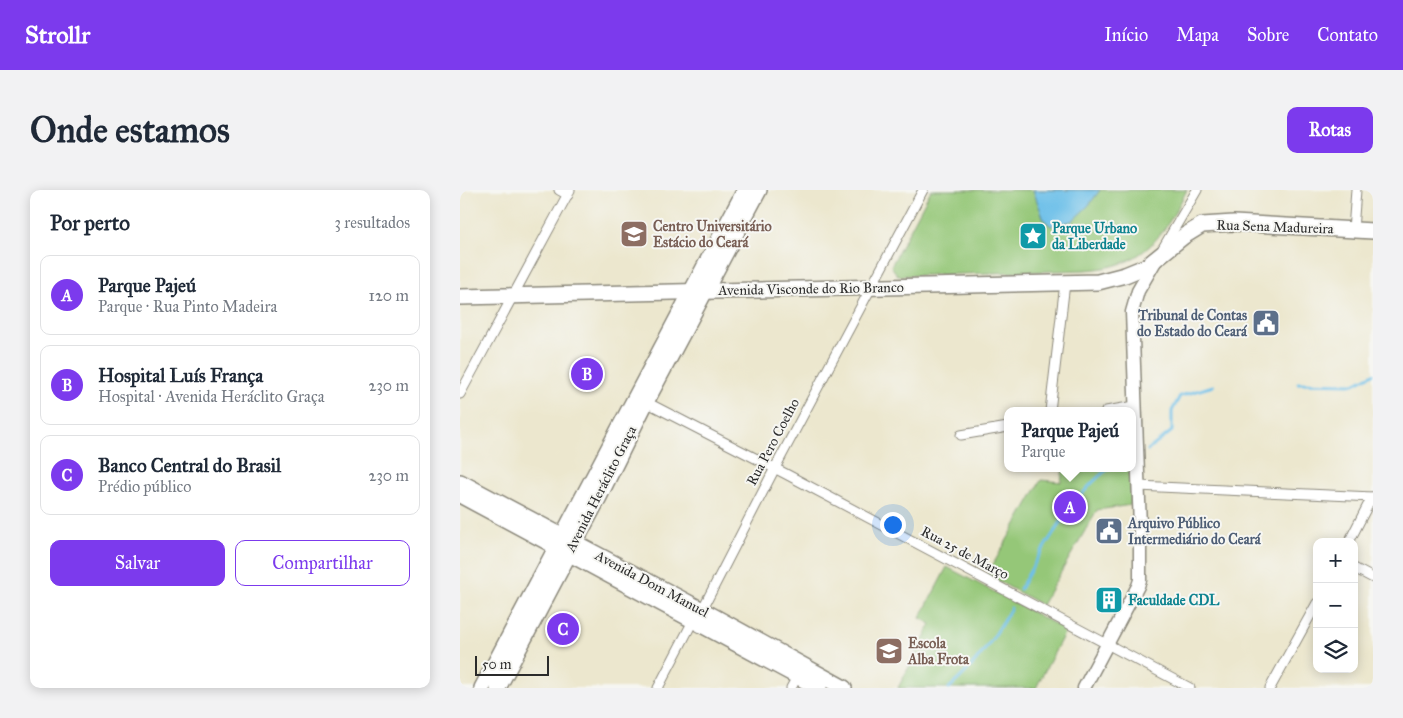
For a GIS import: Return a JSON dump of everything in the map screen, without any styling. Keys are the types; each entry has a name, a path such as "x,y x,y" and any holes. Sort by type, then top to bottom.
{"main road":[{"name":"Avenida Heráclito Graça","path":"498,688 690,292 744,190"},
{"name":"Avenida Heráclito Graça","path":"482,688 566,545 646,402 759,190"},
{"name":"Rua Sena Madureira","path":"1157,258 1190,231 1202,225 1234,222 1373,231"},
{"name":"Avenida Visconde do Rio Branco","path":"460,297 1098,282 1114,279 1141,269 1157,258"},
{"path":"1135,406 1132,312 1138,291 1157,258"},
{"path":"1084,688 1140,580 1136,433"},
{"name":"Avenida Dom Manuel","path":"460,482 566,545"},
{"name":"Avenida Dom Manuel","path":"460,495 566,545 698,615 844,688"},
{"name":"Avenida Dom Manuel","path":"698,615 794,682 818,688"}],"street":[{"path":"460,394 569,192 559,190"},
{"path":"1157,258 1197,190"},
{"path":"1353,230 1356,190"},
{"name":"Rua Pero Coelho","path":"658,688 919,191"},
{"path":"1050,407 1064,283"},
{"name":"Rua 25 de Março","path":"646,402 775,468 1190,688"},
{"path":"1129,407 1135,406"},
{"path":"962,434 1004,428"},
{"path":"1138,486 1372,497 1351,538"},
{"path":"1358,570 1373,578"},
{"path":"1270,688 1313,609"}],"green space":[{"name":"Parque Urbano da Liberdade","path":"931,190 1187,190 1159,236 1137,256 1122,263 1105,268 1085,270 898,276 891,266"},
{"path":"1062,472 1130,472 1131,505 1097,510 1042,605 987,575 1041,480 1061,482"},
{"path":"947,567 1066,630 1036,688 898,688 931,624 920,618"}],"water":[{"path":"1033,190 1100,190 1088,206 1072,221 1051,226 1044,220"}],"waterway":[{"path":"1298,383 1354,384 1373,374"},
{"path":"1148,450 1172,431 1172,411 1180,396 1213,386"},
{"path":"1020,589 1060,523 1085,490 1105,472"},
{"path":"949,688 984,651 1011,608"}],"place":[{"name":"Centro Universitário Estácio do Ceará","path":"634,234"},
{"name":"Parque Urbano da Liberdade","path":"1033,236"},
{"name":"Tribunal de Contas do Estado do Ceará","path":"1266,323"},
{"name":"Hospital Luís França","path":"587,374"},
{"name":"Parque Pajeú","path":"1070,507"},
{"name":"Arquivo Público Intermediário do Ceará","path":"1109,531"},
{"name":"Faculdade CDL","path":"1109,600"},
{"name":"Banco Central do Brasil","path":"563,629"},
{"name":"Escola Alba Frota","path":"889,651"}]}
